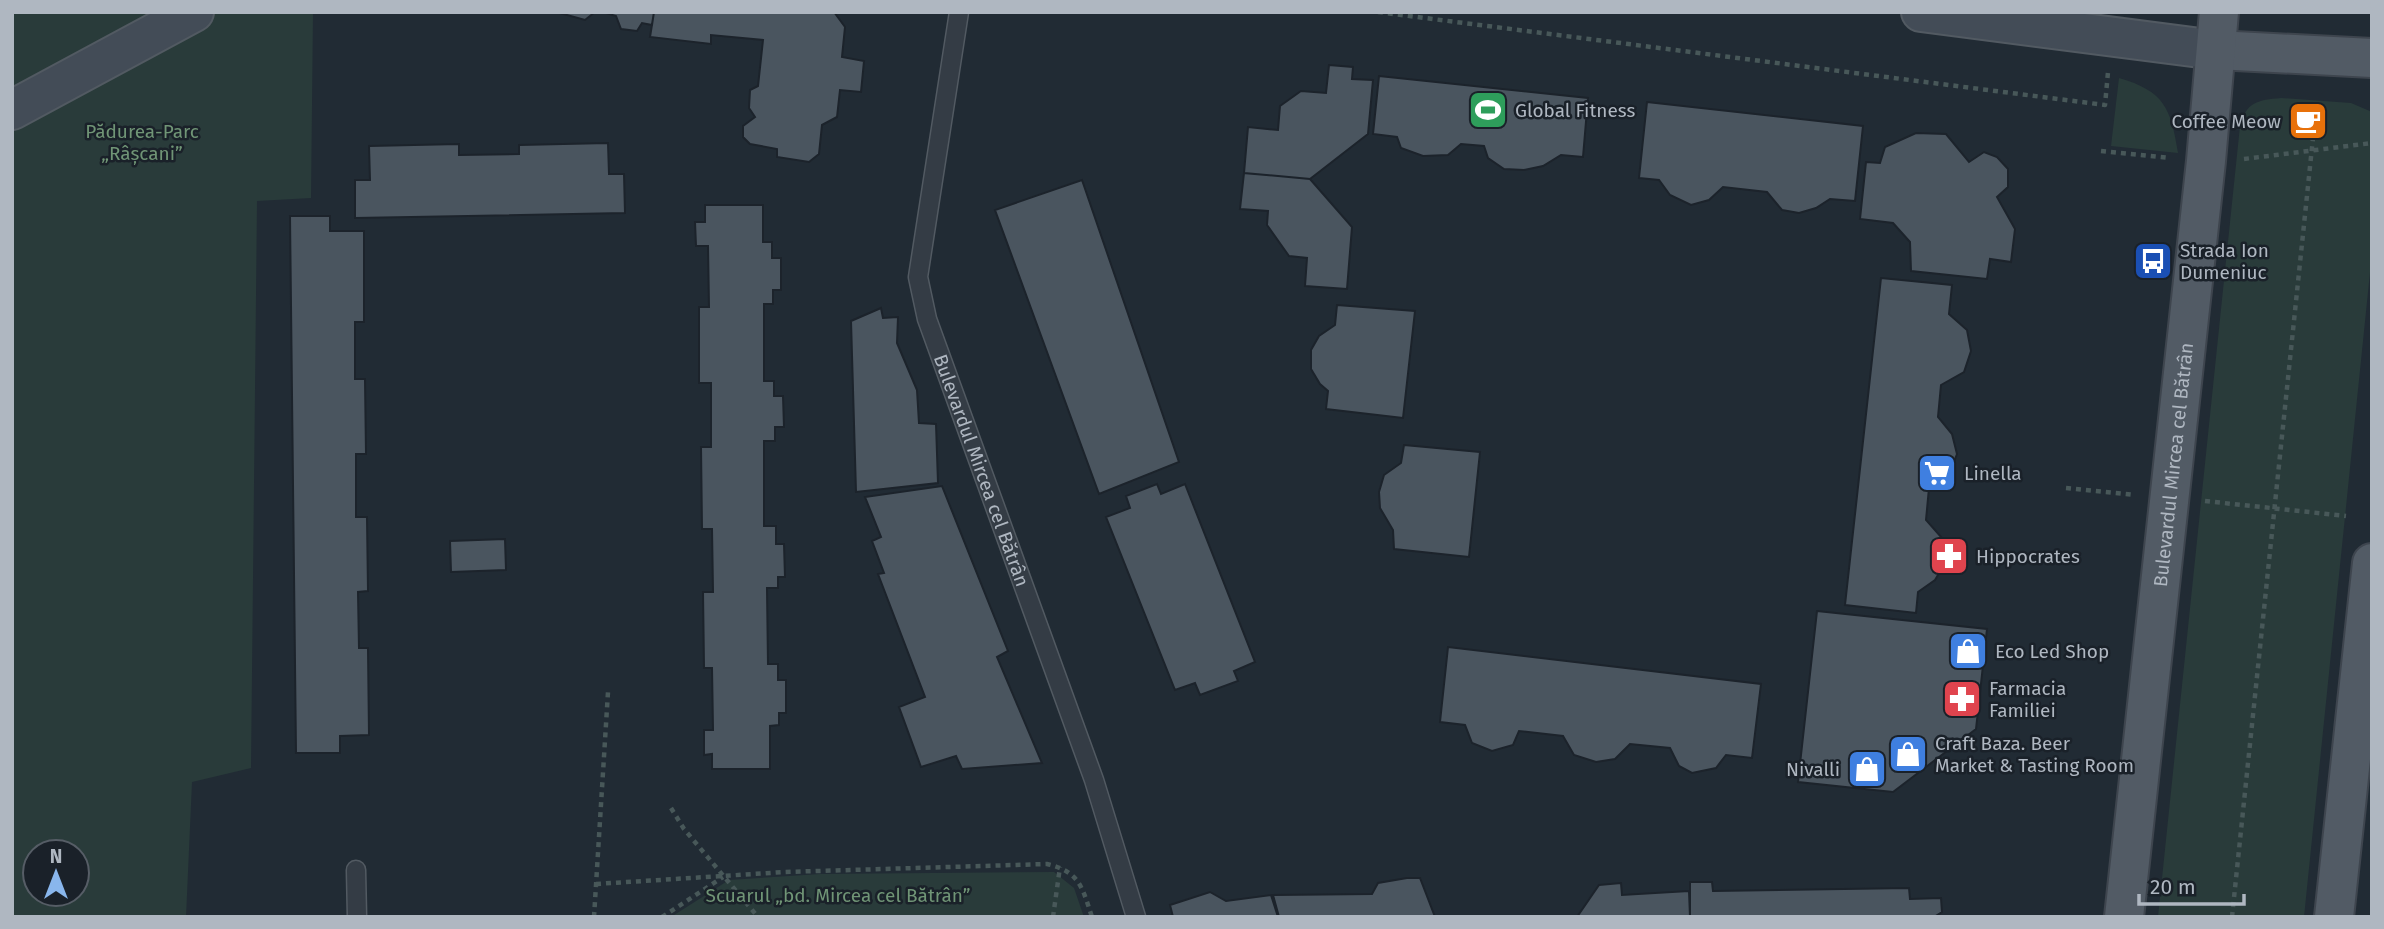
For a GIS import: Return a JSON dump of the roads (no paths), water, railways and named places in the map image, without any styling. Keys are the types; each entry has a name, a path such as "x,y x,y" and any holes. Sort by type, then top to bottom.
{"main road":[{"path":"12,110 194,12"},
{"path":"1921,12 2216,50 2372,58"},
{"name":"Bulevardul Mircea cel Bătrân","path":"2124,917 2219,12"},
{"path":"2334,917 2367,646 2372,563"}],"lane":[{"name":"Bulevardul Mircea cel Bătrân","path":"959,12 918,277 927,319 1094,780 1136,917"},
{"path":"356,870 357,917"}],"place":[{"name":"Global Fitness","path":"1488,110"},
{"name":"Coffee Meow","path":"2308,121"},
{"name":"Strada Ion Dumeniuc","path":"2153,261"},
{"name":"Linella","path":"1937,473"},
{"name":"Hippocrates","path":"1949,556"},
{"name":"Eco Led Shop","path":"1968,651"},
{"name":"Farmacia Familiei","path":"1962,699"},
{"name":"Craft Baza. Beer Market & Tasting Room","path":"1908,754"},
{"name":"Nivalli","path":"1867,769"}],"park label":[{"name":"Pădurea-Parc „Râșcani”","path":"142,142"},
{"name":"Scuarul „bd. Mircea cel Bătrân”","path":"838,895"}]}
